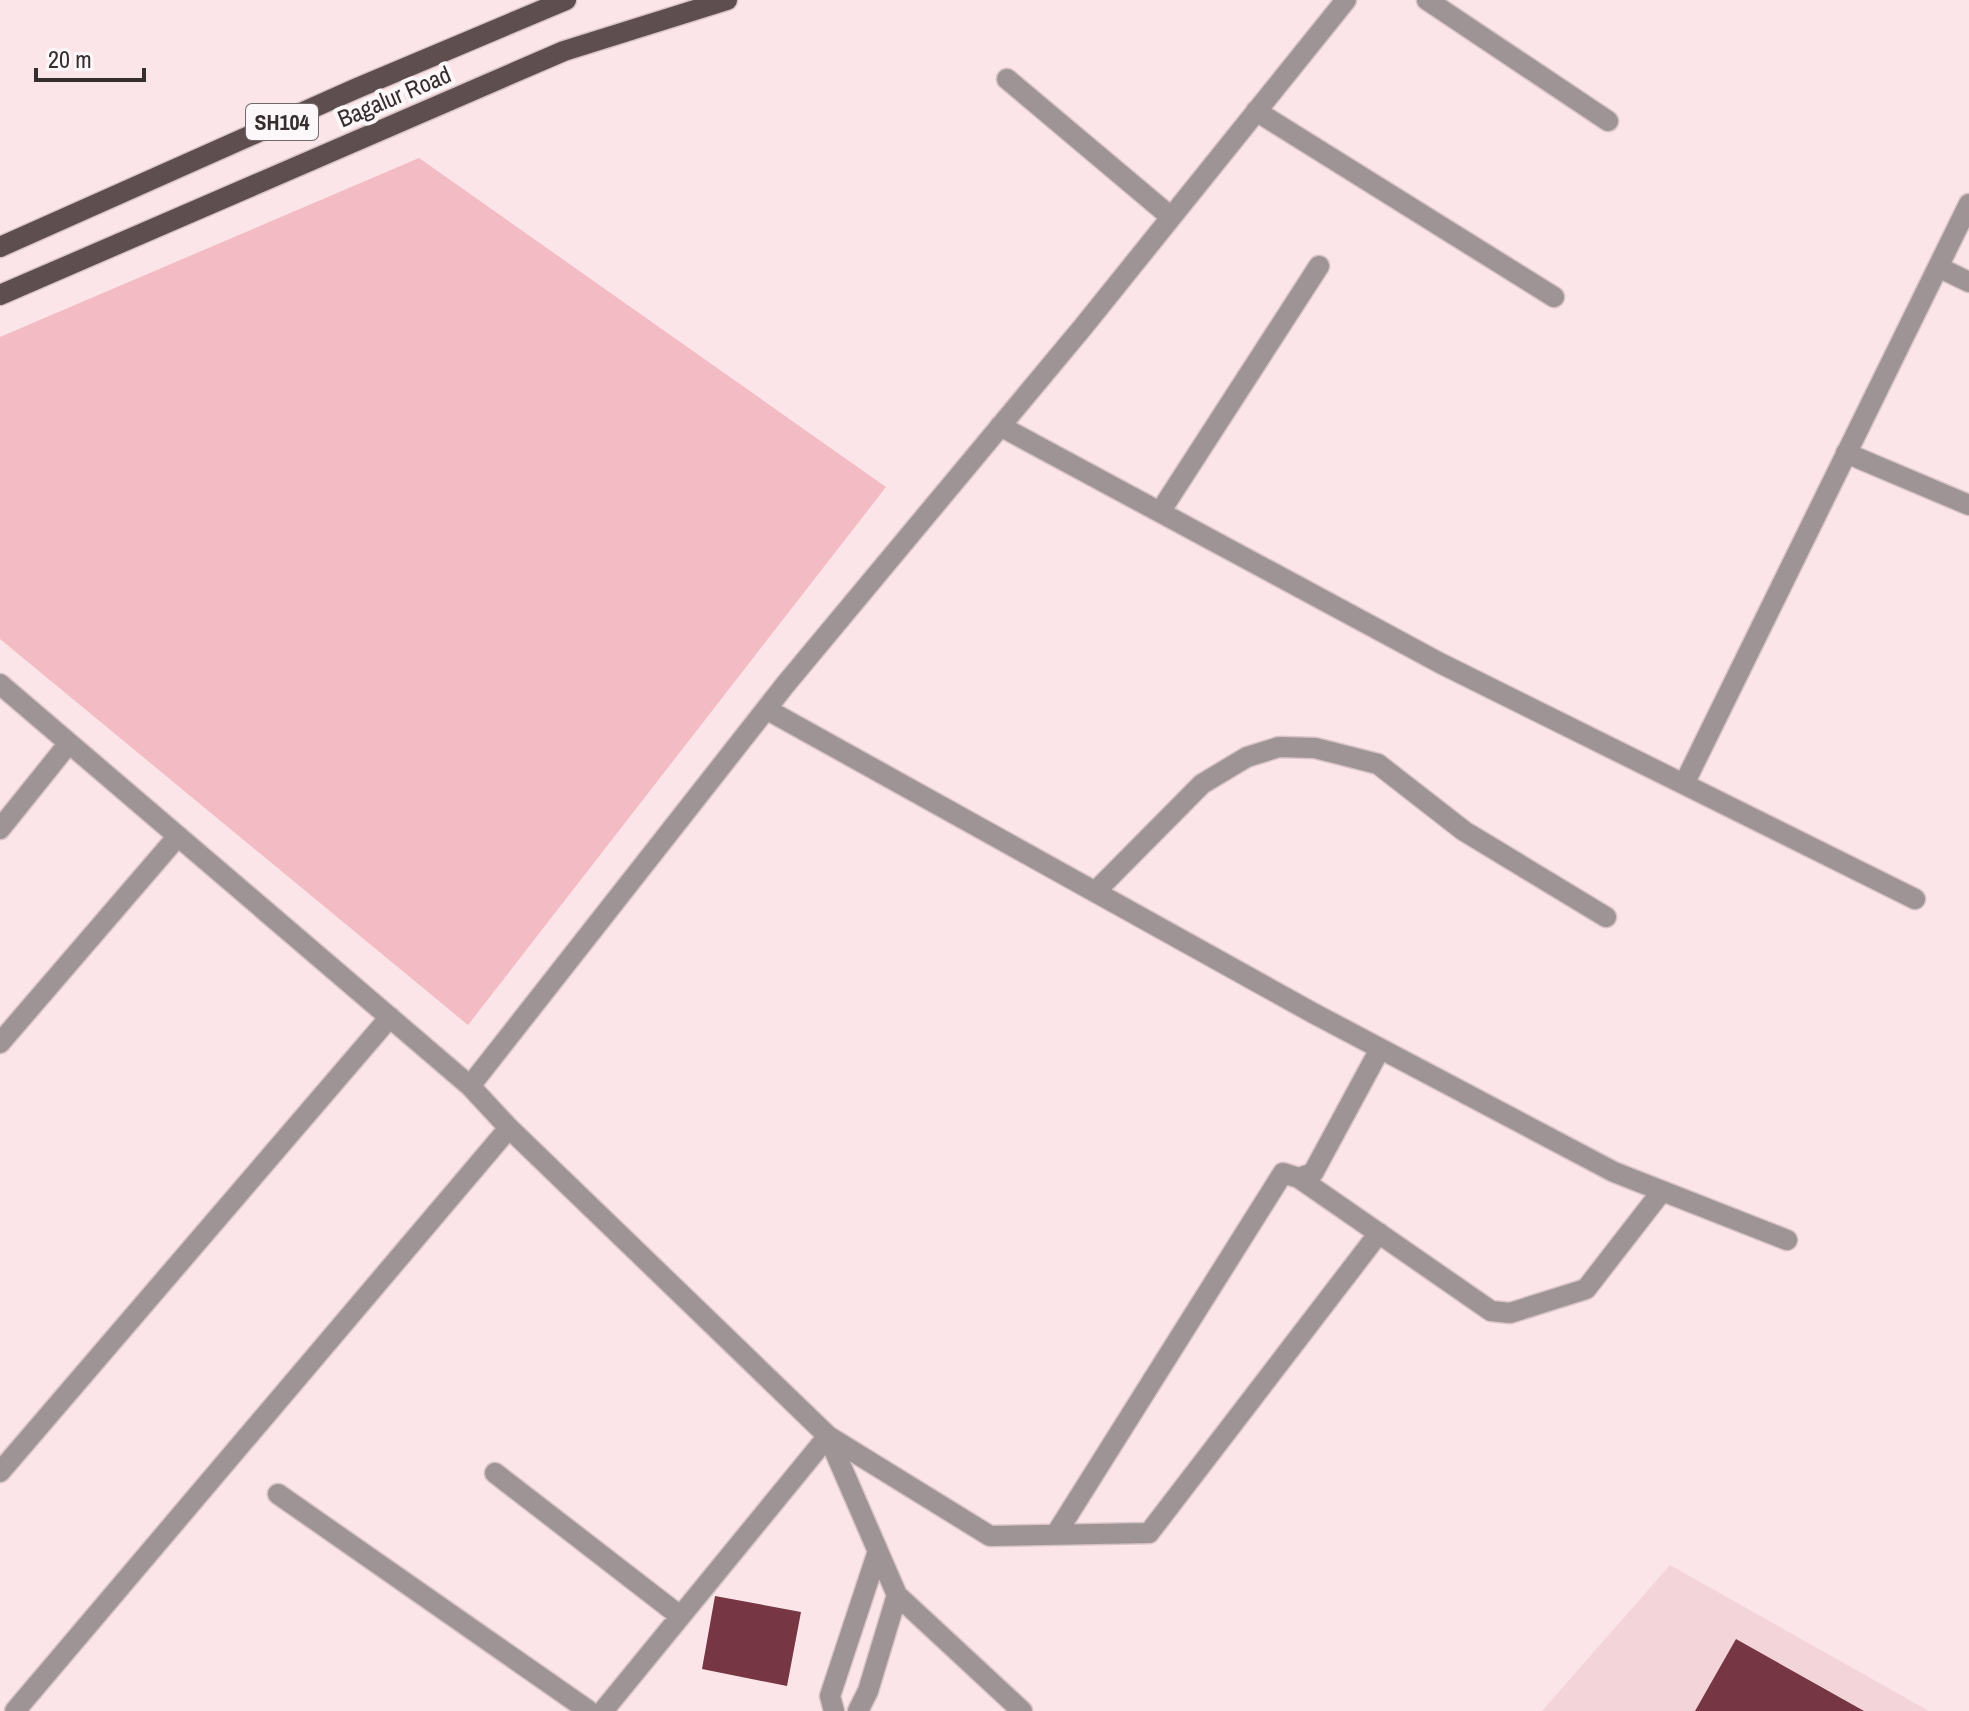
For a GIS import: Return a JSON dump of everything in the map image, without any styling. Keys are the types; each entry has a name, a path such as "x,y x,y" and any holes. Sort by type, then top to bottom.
{"main road":[{"name":"Bagalur Road","path":"0,247 355,89 566,0"},
{"name":"Bagalur Road","path":"0,295 564,51 727,0"}],"street":[{"path":"470,1086 766,709 1346,0"},
{"path":"1427,0 1608,121"},
{"path":"1007,79 1171,217"},
{"path":"1256,111 1554,297"},
{"path":"1684,784 1969,204"},
{"path":"1160,512 1319,266"},
{"path":"1938,267 1969,282"},
{"path":"1000,426 1440,663 1915,899"},
{"path":"1846,453 1969,505"},
{"path":"0,684 470,1086 509,1128 828,1436 990,1536 1149,1533 1379,1233"},
{"path":"766,709 1380,1049 1614,1172 1787,1240"},
{"path":"0,829 69,743"},
{"path":"1095,892 1202,784 1247,757 1279,747 1315,748 1378,764 1464,831 1606,917"},
{"path":"0,1043 178,836"},
{"path":"0,1472 390,1017"},
{"path":"1299,1178 1313,1173 1380,1049"},
{"path":"15,1711 509,1128"},
{"path":"1056,1534 1283,1173 1299,1178 1491,1311 1510,1313 1586,1289 1662,1191"},
{"path":"828,1436 897,1595 1022,1711"},
{"path":"603,1711 828,1436"},
{"path":"495,1473 680,1616"},
{"path":"278,1494 589,1711"},
{"path":"834,1711 830,1696 878,1551"},
{"path":"858,1711 868,1691 897,1595"}],"shaded area":[{"path":"419,158 886,487 468,1025 0,639 0,337"},
{"path":"1670,1565 1929,1711 1542,1711"}],"building":[{"path":"715,1596 801,1612 787,1686 702,1669"},
{"path":"1736,1639 1864,1711 1695,1711"}]}
